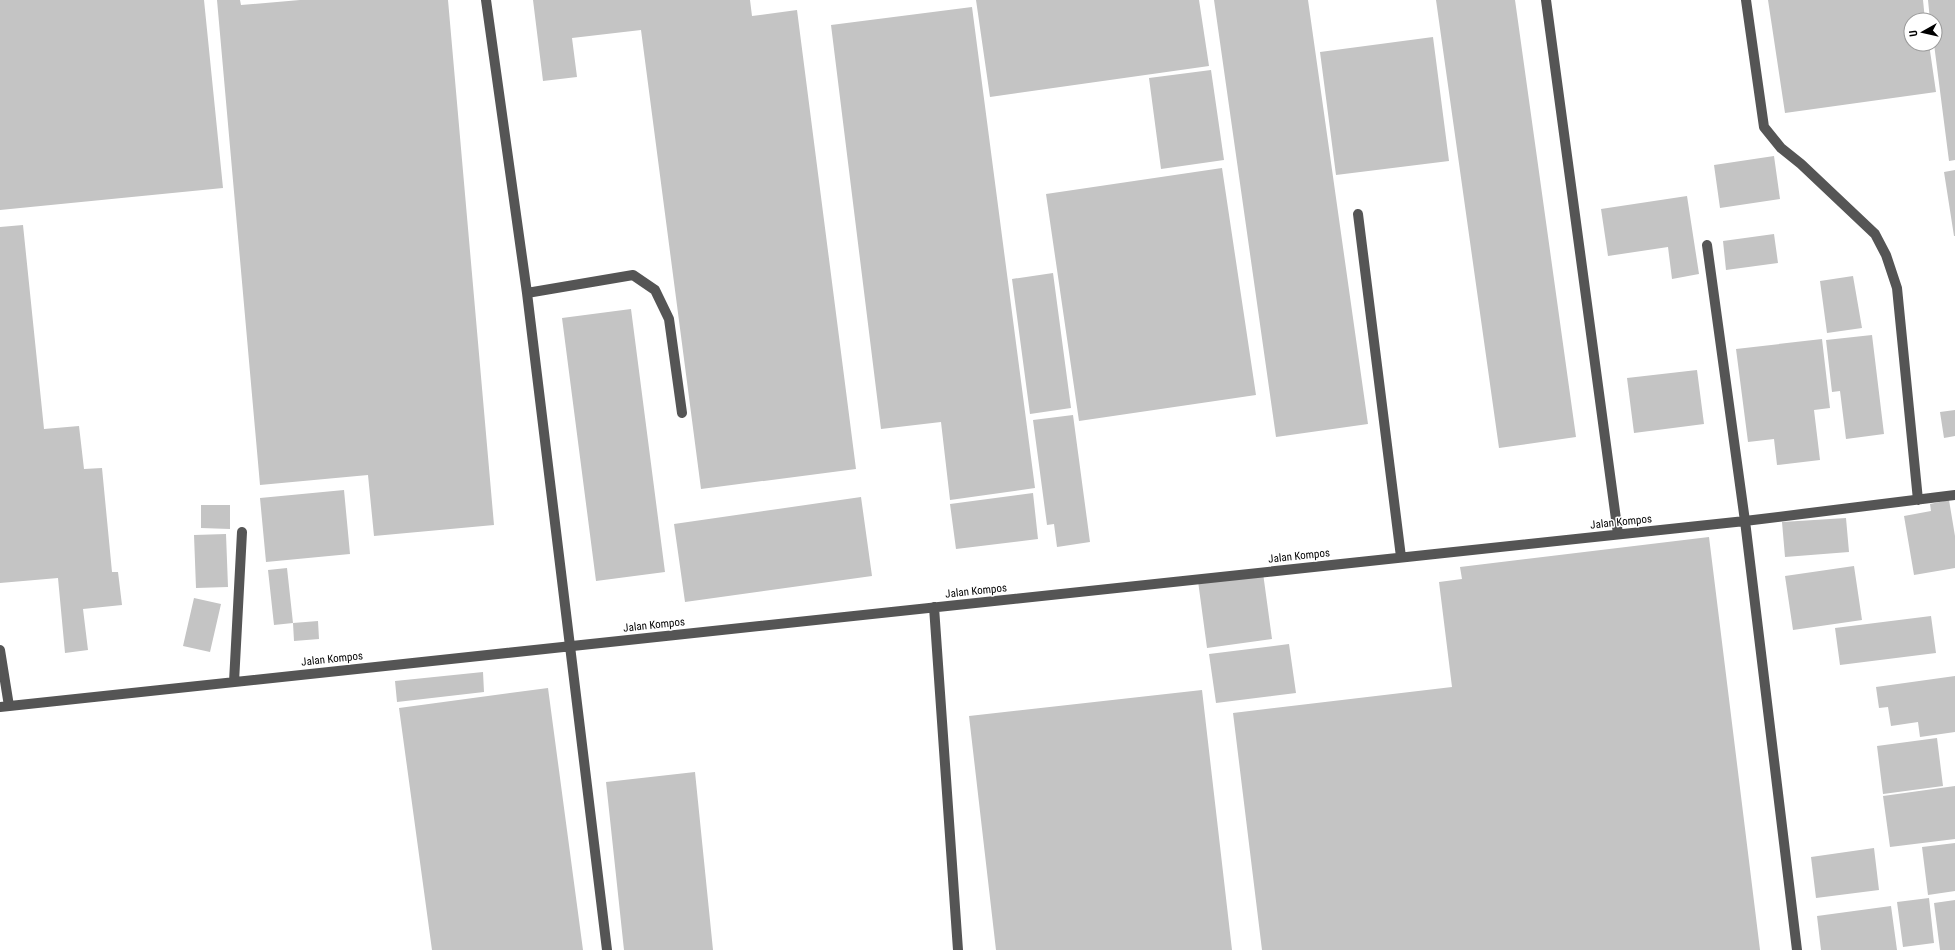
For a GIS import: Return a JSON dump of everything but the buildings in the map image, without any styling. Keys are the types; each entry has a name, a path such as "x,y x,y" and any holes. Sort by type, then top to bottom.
{"street":[{"path":"486,0 527,293 572,646 608,950"},
{"path":"1546,0 1618,534"},
{"path":"1746,0 1764,127 1781,148 1801,164 1875,234 1886,255 1897,288 1918,500"},
{"path":"1358,214 1401,558"},
{"path":"1707,245 1745,521 1797,950"},
{"path":"527,293 633,275 655,290 669,318 682,413"},
{"name":"Jalan Kompos","path":"5,706 1745,521 1955,495"},
{"path":"234,682 242,532"},
{"path":"934,607 958,950"},
{"path":"0,650 5,706"}]}
